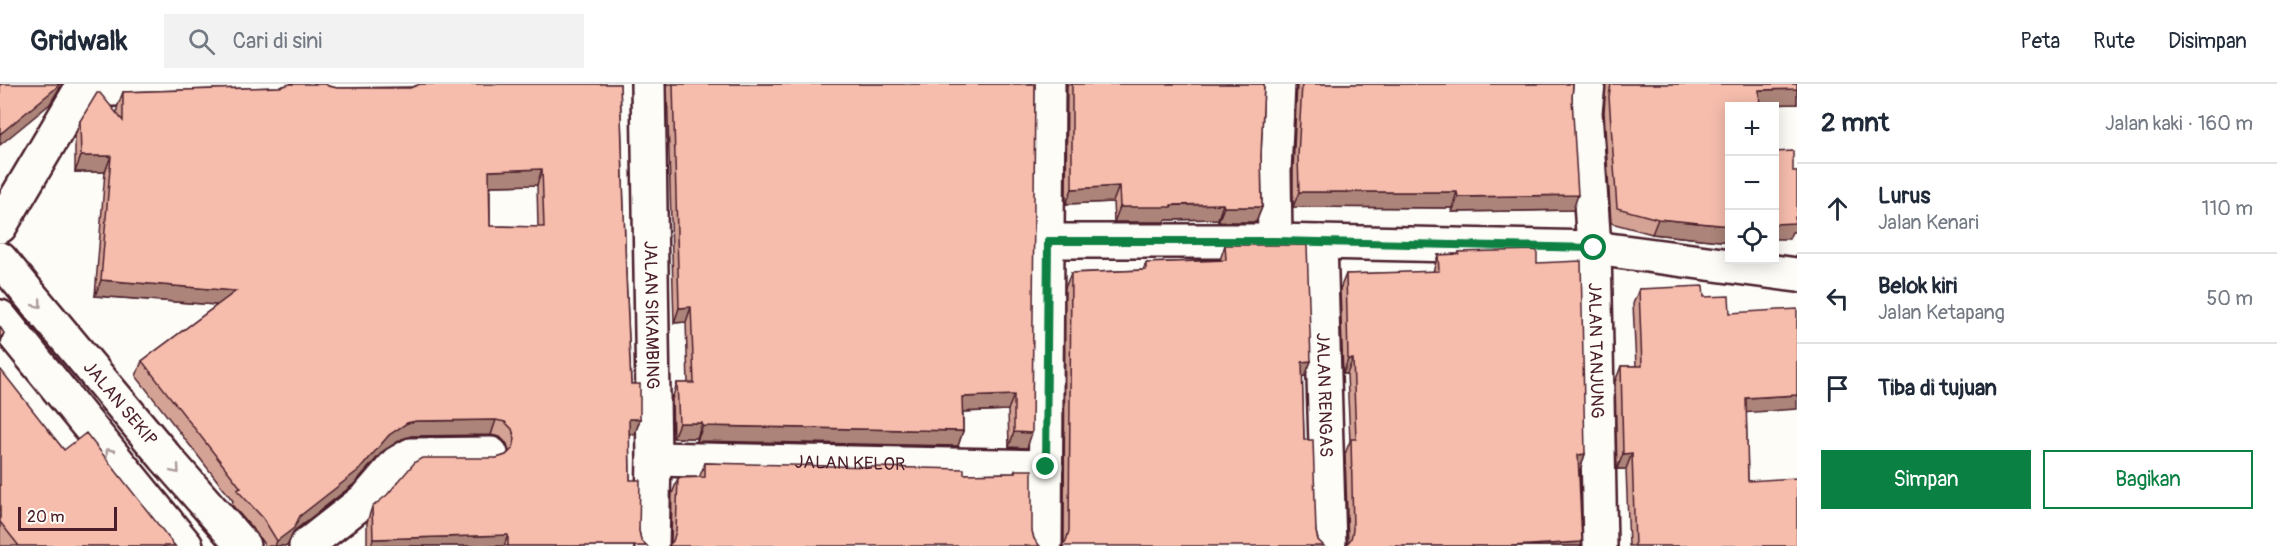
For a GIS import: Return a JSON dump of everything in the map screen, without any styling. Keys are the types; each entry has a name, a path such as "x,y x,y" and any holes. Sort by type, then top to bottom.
{"street":[{"path":"0,226 82,87 274,84"},
{"path":"332,85 404,84"},
{"name":"JALAN SIKAMBING","path":"648,84 654,459 652,546"},
{"path":"1045,546 1048,84"},
{"path":"1275,241 1274,171 1278,84"},
{"name":"JALAN TANJUNG","path":"1588,84 1585,112 1594,248 1600,546"},
{"path":"1048,241 1275,241 1594,248 1797,275"},
{"name":"JALAN RENGAS","path":"1320,242 1329,546"},
{"name":"JALAN SEKIP","path":"0,259 165,457 243,546"},
{"path":"0,317 186,546"},
{"path":"306,546 367,498 397,463 411,455 490,454"},
{"name":"JALAN KELOR","path":"654,459 1046,467"}],"building":[{"path":"0,84 59,84 0,134"},
{"path":"290,84 326,84 337,88 410,88 420,84 620,84 631,384 640,384 640,419 629,419 630,480 640,480 639,531 641,540 647,546 508,546 508,535 373,539 372,507 387,495 415,462 422,458 497,458 506,455 513,448 515,439 512,429 505,422 496,420 407,423 389,435 360,469 300,516 294,528 277,541 263,518 237,490 241,488 142,361 236,291 101,280 111,156 81,156 80,121 97,93 100,93 123,121 123,92 280,87","holes":["542,169 544,227 490,226 489,171"]},
{"path":"673,84 1035,84 1032,433 1014,432 1014,395 962,397 963,431 703,426 702,423 679,423 677,383 694,383 691,307 679,308"},
{"path":"1072,84 1264,84 1261,156 1262,207 1224,207 1223,204 1120,207 1119,186 1072,189"},
{"path":"1302,84 1573,84 1578,195 1458,197 1457,192 1299,192 1298,156"},
{"path":"1611,84 1797,84 1797,89 1759,90 1760,102 1725,102 1725,226 1658,219 1617,208 1609,97"},
{"path":"1793,151 1793,171 1797,171 1795,223 1779,224 1779,152"},
{"path":"1225,245 1307,245 1311,361 1302,362 1304,440 1313,440 1316,532 1318,540 1324,546 1061,546 1066,541 1069,531 1071,273 1146,270 1146,263 1226,260"},
{"path":"1537,250 1537,263 1581,261 1585,454 1578,455 1582,542 1511,546 1345,546 1351,539 1353,530 1351,439 1356,439 1353,359 1348,359 1346,274 1439,271 1438,255 1459,254 1459,252"},
{"path":"1703,286 1704,297 1729,296 1730,313 1797,309 1797,395 1746,398 1748,481 1797,478 1797,546 1635,546 1632,453 1623,454 1621,366 1642,366 1639,289"},
{"path":"0,327 4,333 0,339"},
{"path":"1,370 64,450 86,433 175,546 19,546 0,522"},
{"path":"705,463 964,469 964,474 1015,473 1015,470 1032,470 1032,531 1034,539 1040,546 668,546 673,541 676,531 678,478 705,477"}],"route":[{"path":"1046,467 1048,241 1275,241 1594,248"}]}
